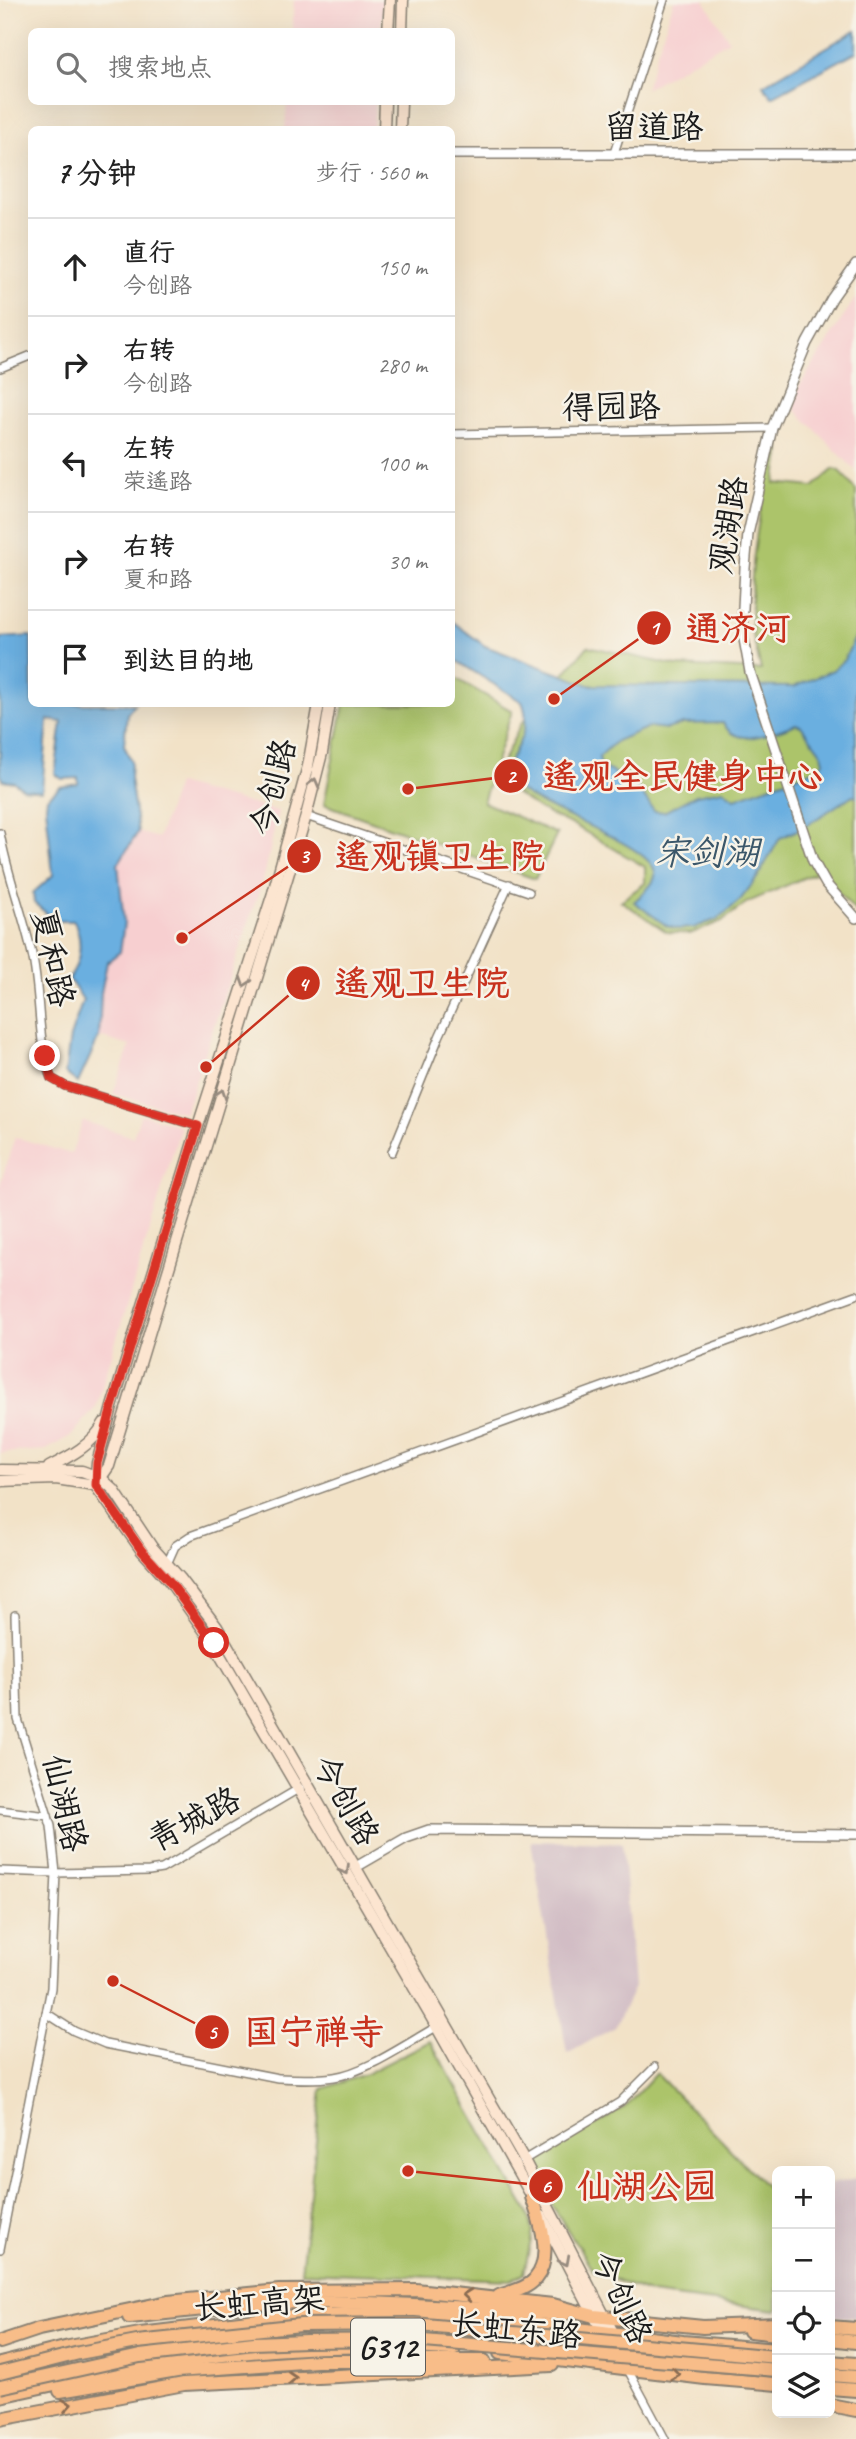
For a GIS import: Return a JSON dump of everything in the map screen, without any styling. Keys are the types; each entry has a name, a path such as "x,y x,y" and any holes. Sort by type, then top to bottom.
{"highway":[{"path":"492,2298 517,2290 535,2280 542,2264 544,2234 533,2197"},
{"path":"0,2342 39,2329 168,2302 279,2291 416,2290 553,2305 600,2316"},
{"path":"0,2349 122,2318 219,2307 307,2302 447,2306 600,2316 772,2334"},
{"name":"长虹东路","path":"0,2364 69,2347 140,2334 280,2317 442,2316 772,2350"},
{"path":"703,2327 772,2323"},
{"name":"长虹高架","path":"0,2373 136,2342 301,2325 414,2324 772,2357"},
{"path":"835,2327 856,2329"},
{"path":"0,2387 140,2356 254,2343 306,2341 412,2340 772,2370"},
{"path":"835,2340 856,2342"},
{"name":"长虹东路","path":"0,2396 144,2368 252,2351 361,2346 470,2349 705,2378 772,2389"},
{"path":"835,2355 856,2357"},
{"path":"0,2404 177,2371 317,2361 450,2360 608,2366"},
{"path":"835,2362 856,2364"},
{"path":"0,2419 184,2384 568,2365"},
{"path":"835,2375 856,2377"},
{"path":"835,2388 856,2390"},
{"path":"835,2399 856,2401"},
{"path":"835,2405 856,2410"}],"main road":[{"path":"388,28 390,0"},
{"path":"402,28 403,0"},
{"path":"384,126 385,105"},
{"path":"400,126 401,105"},
{"name":"今创路","path":"319,707 308,766 273,893 112,1407 97,1479 142,1551 170,1582 214,1643 302,1787 520,2162 627,2368"},
{"name":"今创路","path":"97,1479 109,1466 306,816 322,753 330,707"},
{"path":"45,1469 68,1458 101,1431 112,1407"},
{"path":"0,1470 82,1471 97,1479"},
{"path":"0,1481 97,1479"},
{"name":"今创路","path":"97,1479 114,1490 152,1547 180,1578 216,1628 302,1787 356,1867 441,2025"},
{"name":"今创路","path":"520,2162 533,2197 600,2316"}],"street":[{"path":"614,153 664,0"},
{"name":"留道路","path":"455,154 856,154"},
{"name":"观湖路","path":"856,264 832,298 807,343 772,428 748,534 742,628 750,672 813,861 826,884 856,918"},
{"path":"0,368 28,357"},
{"name":"得园路","path":"455,434 772,428"},
{"path":"306,816 529,892"},
{"name":"夏和路","path":"0,833 6,865 32,953 47,1069 51,1078 65,1086 198,1126"},
{"path":"392,1152 439,1037 509,884"},
{"path":"167,1564 175,1546 190,1536 856,1295"},
{"name":"仙湖路","path":"0,2249 51,1988 56,1872 51,1826 18,1719 15,1615"},
{"name":"青城路","path":"0,1871 162,1869 302,1787"},
{"path":"0,1810 48,1816"},
{"path":"356,1867 406,1838 429,1830 856,1834"},
{"path":"46,2012 74,2031 105,2044 278,2078 305,2080 336,2077 363,2067 441,2025"},
{"path":"520,2162 620,2102 655,2067"},
{"path":"627,2368 665,2439"}],"shaded area":[{"path":"294,0 383,0 381,28 292,28"},
{"path":"674,0 704,0 729,40 645,89"},
{"path":"287,105 375,105 373,126 285,126"},
{"path":"856,297 856,471 795,409 795,393"},
{"path":"177,784 278,811 265,873 185,1113 113,1094 130,1046 99,1037 101,993 107,962 120,952 124,923 118,864 138,832 158,838"},
{"path":"141,1114 181,1126 96,1407 72,1435 46,1450 0,1453 0,1185 15,1137 71,1154 83,1121 133,1137"},
{"path":"531,1841 622,1843 634,1987 615,2027 567,2054"},
{"path":"856,2179 856,2318 835,2316 835,2183"}],"green space":[{"path":"771,447 781,449 775,483 813,487 834,469 840,471 856,490 856,912 819,871 746,903 722,921 690,934 667,932 621,901 645,883 645,867 575,826 540,810 505,786 499,769 521,724 588,646 677,666 761,670 753,632 751,604 756,537"},
{"path":"455,678 512,711 483,802 557,834 535,879 324,804 343,707 455,707"},
{"path":"430,2041 528,2213 533,2231 524,2273 511,2280 301,2272 322,2089 366,2074"},
{"path":"656,2073 772,2193 772,2309 651,2294 594,2272 552,2205 534,2162 625,2107"}],"water":[{"path":"856,30 856,52 772,97 763,85"},
{"name":"宋剑湖","path":"455,623 485,646 589,685 794,687 833,670 844,660 856,636 856,797 853,795 804,827 780,838 757,878 740,900 718,919 693,928 678,929 667,926 634,902 654,880 655,872 648,861 634,849 544,805 511,783 505,770 518,745 526,720 522,702 455,660","holes":["723,723 738,736 757,737 796,724 801,726 822,754 824,762 817,769 735,798 723,790 696,795 664,812 654,811 633,781 601,767 599,757 616,741 649,727 667,729 683,724"]},
{"path":"28,636 28,707 133,707 127,714 124,745 131,761 130,778 138,832 118,864 124,923 120,952 107,962 101,993 99,1037 78,1083 65,1073 70,1037 83,1000 69,979 78,958 79,936 74,921 56,921 34,903 33,893 53,875 47,798 60,787 78,784 78,778 62,779 55,774 62,722 48,720 42,791 24,789 14,782 2,780 0,638"}],"place":[{"name":"通济河","path":"554,699"},
{"name":"遥观全民健身中心","path":"408,789"},
{"name":"遥观镇卫生院","path":"182,938"},
{"name":"遥观卫生院","path":"206,1067"},
{"name":"国宁禅寺","path":"113,1981"},
{"name":"仙湖公园","path":"408,2171"}],"route":[{"path":"45,1056 51,1078 65,1086 198,1126 152,1284 112,1407 95,1476 96,1485 142,1551 170,1582 214,1643"}]}
